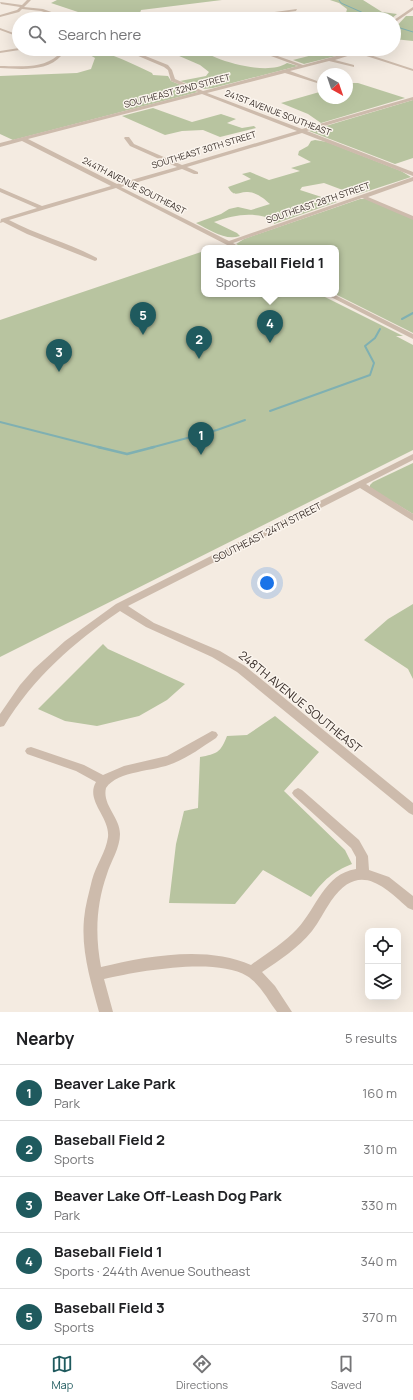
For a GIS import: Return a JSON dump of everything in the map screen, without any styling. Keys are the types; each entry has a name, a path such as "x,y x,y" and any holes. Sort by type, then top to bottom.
{"street":[{"path":"16,12 29,0"},
{"path":"1,3 48,12"},
{"path":"401,16 413,8"},
{"path":"280,12 301,9"},
{"path":"0,16 12,13"},
{"path":"405,13 413,14"},
{"path":"1,30 12,34"},
{"path":"0,52 12,50"},
{"path":"0,67 34,66 56,61 59,56"},
{"name":"241ST AVENUE SOUTHEAST","path":"142,56 163,64 170,70 173,80 413,174"},
{"path":"273,56 304,67"},
{"name":"SOUTHEAST 32ND STREET","path":"0,145 344,56"},
{"path":"369,56 413,70"},
{"path":"331,60 352,66"},
{"path":"285,71 315,82"},
{"name":"SOUTHEAST 30TH STREET","path":"2,220 413,98"},
{"path":"127,138 132,145 196,173"},
{"name":"244TH AVENUE SOUTHEAST","path":"23,139 232,245"},
{"name":"SOUTHEAST 28TH STREET","path":"228,243 413,179"},
{"path":"0,190 41,208"},
{"path":"364,197 413,218"},
{"path":"2,220 29,233 86,254 95,259"},
{"path":"334,297 413,337"},
{"name":"SOUTHEAST 24TH STREET","path":"1,718 23,690 59,651 94,623 120,606 413,457"},
{"path":"360,484 413,518"},
{"name":"248TH AVENUE SOUTHEAST","path":"120,606 150,625 208,650 241,669 413,810"},
{"path":"106,1012 91,950 90,925 100,875 114,841 114,830 112,822 98,794 104,781 116,774 175,758 212,735"},
{"path":"32,751 80,768 104,781"},
{"path":"298,794 355,844 362,856 363,874"},
{"path":"252,972 290,944 303,932 334,887 343,879 351,875 363,874 375,876 386,881 413,904"},
{"path":"96,975 138,965 205,961 220,962 238,966 252,972 262,982 285,1012"}],"green space":[{"path":"57,0 222,0 141,10 140,12 78,12 51,3"},
{"path":"330,0 363,0 382,12 346,12 347,9 339,3"},
{"path":"406,16 413,16 413,41 401,40 401,21"},
{"path":"92,56 114,56 152,73 153,75 168,76 171,81 198,92 13,140 0,134 0,76 77,73 91,69 95,58"},
{"path":"179,56 213,56 242,66 262,68 272,68 287,63 298,66 213,88 204,89 180,81 206,76 209,72 200,65"},
{"path":"309,56 336,56 304,64 293,60"},
{"path":"353,83 358,83 405,98 321,123 308,114 281,103 317,93 317,104 353,104"},
{"path":"413,100 413,158 395,164 309,131"},
{"path":"153,108 192,122 221,114 236,119 227,123 242,128 254,126 256,128 220,137 203,130 182,131 165,135 122,116"},
{"path":"315,140 327,142 401,171 411,177 356,195 324,183 302,187 300,190 337,202 274,224 274,220 266,217 251,215 229,217 214,222 237,233 240,236 223,236 196,223 221,214 229,209 238,207 251,210 270,204 257,194 245,192 235,194 230,191 228,187 251,179 242,174 250,172 269,180 300,171 291,168 311,162 298,155 299,151 308,146 311,141"},
{"path":"360,199 366,199 413,219 413,333 339,296 339,245 236,244 244,239"},
{"path":"201,252 201,297 325,297 403,336 396,336 413,345 413,450 0,657 0,320"},
{"path":"413,463 413,514 370,488 370,485 373,482"},
{"path":"413,604 413,679 408,669 364,640 388,619"},
{"path":"103,644 108,649 185,684 167,700 139,716 97,726 65,721 38,709"},
{"path":"275,716 319,752 284,791 345,850 352,864 329,877 311,897 263,870 235,904 169,903 176,844 184,811 198,808 200,757 211,755 218,751 223,746 227,736 247,735"}],"waterway":[{"path":"339,0 341,3 361,12"},
{"path":"401,28 413,32"},
{"path":"402,319 413,313"},
{"path":"270,411 370,375 374,363 365,346 375,338 380,329"},
{"path":"150,448 217,430 245,420"},
{"path":"0,422 99,447"},
{"path":"99,447 127,454 154,447"}],"place":[{"name":"Baseball Field 3","path":"143,335"},
{"name":"Baseball Field 1","path":"270,343"},
{"name":"Baseball Field 2","path":"199,359"},
{"name":"Beaver Lake Off-Leash Dog Park","path":"59,372"},
{"name":"Beaver Lake Park","path":"201,455"}]}
